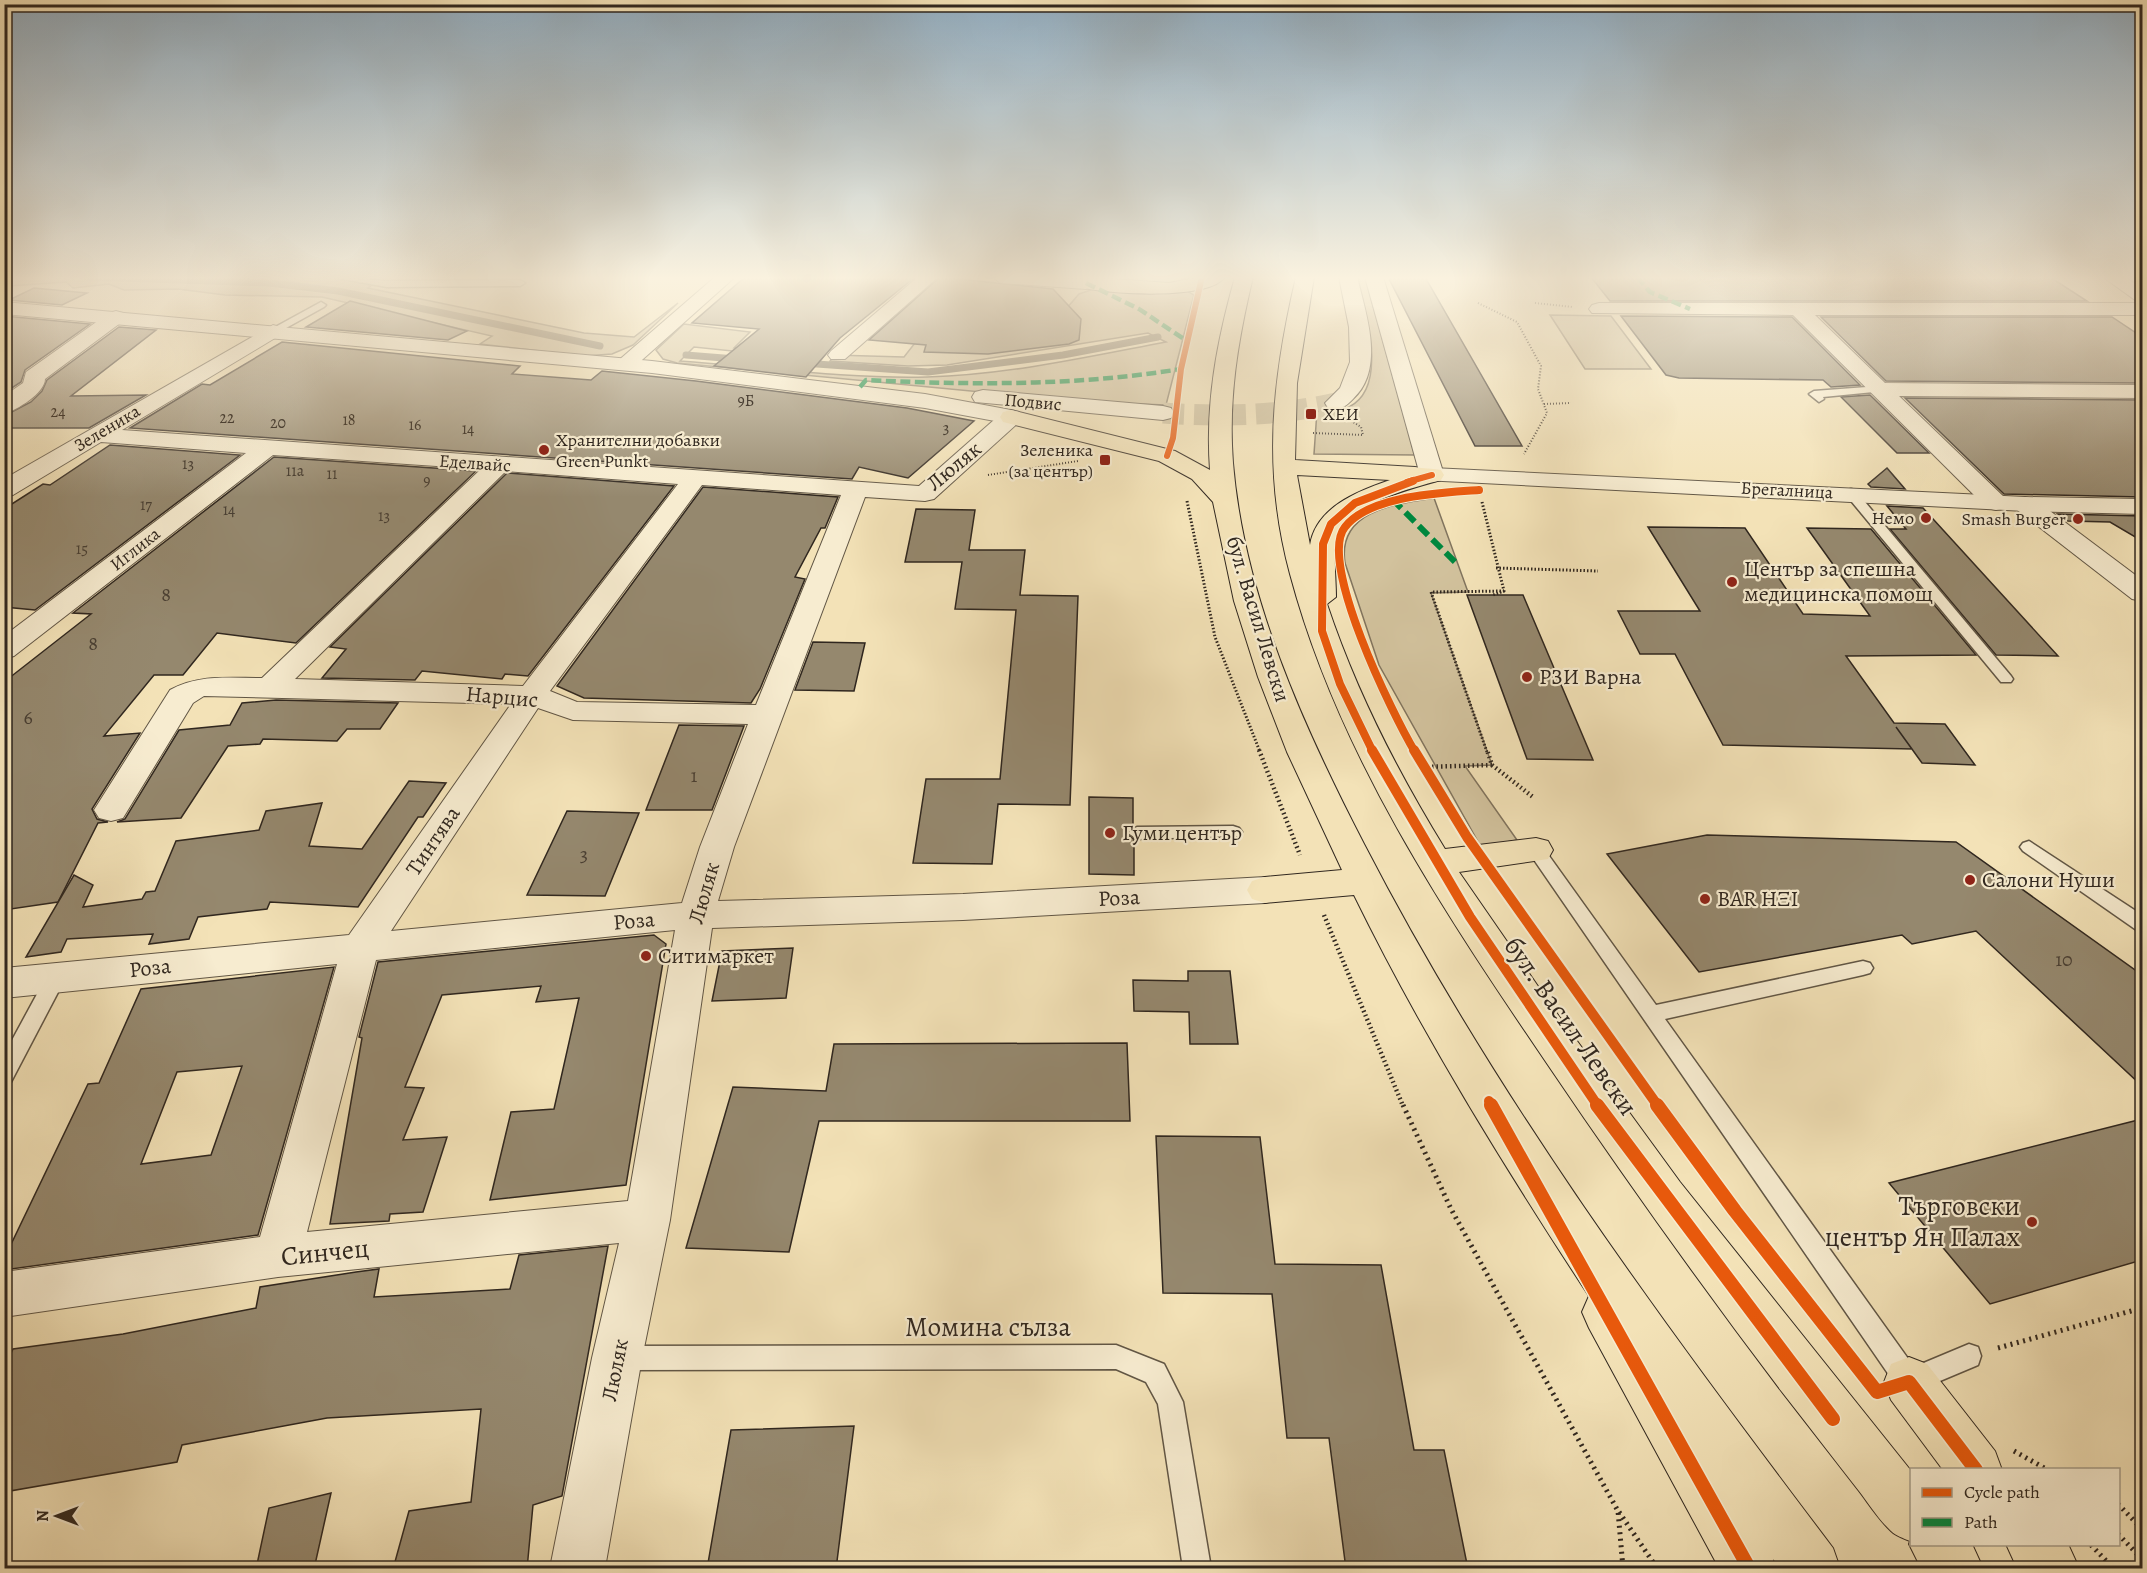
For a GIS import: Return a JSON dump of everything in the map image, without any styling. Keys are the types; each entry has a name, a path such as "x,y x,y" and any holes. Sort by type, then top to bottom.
{"highway":[{"name":"бул. Васил Левски","path":"1227,350 1222,383 1222,456 1226,502 1237,561 1262,648 1298,738 1363,881 1489,1101 1692,1404 1813,1569"},
{"name":"бул. Васил Левски","path":"1291,350 1282,401 1284,467 1300,555 1321,629 1336,670 1374,752 1436,862 1515,988 1652,1181 1833,1419 1910,1514"},
{"path":"1011,417 1167,456 1186,463 1208,478 1226,502"},
{"path":"1284,467 1432,475"},
{"path":"1321,629 1324,538 1337,516 1364,499 1432,475"},
{"path":"1436,862 1536,850"},
{"path":"1265,890 1363,881"},
{"path":"1489,1101 1749,1569"},
{"path":"1909,1382 1991,1458"},
{"path":"1937,1546 1956,1569"},
{"path":"2034,1546 2052,1569"}],"street":[{"path":"4,407 34,385 34,377 70,350"},
{"name":"Зеленика","path":"4,490 240,350"},
{"name":"Подвис","path":"494,350 1163,413"},
{"path":"637,363 645,350"},
{"path":"838,355 843,350"},
{"path":"1336,403 1354,387 1360,365 1360,350"},
{"path":"1396,350 1432,475"},
{"path":"1840,350 1996,502"},
{"name":"Подвис","path":"637,363 925,401 1011,417"},
{"path":"1880,389 2142,392"},
{"name":"Люляк","path":"578,1569 616,1358 647,1220 696,915 717,847 856,489 925,494 1011,417"},
{"name":"Еделвайс","path":"95,435 266,449 856,489"},
{"name":"Иглика","path":"4,650 266,449"},
{"path":"271,686 500,464"},
{"name":"Брегалница","path":"1432,475 1851,493 2025,504 2142,507"},
{"name":"Тинтява","path":"278,1256 362,946 532,695 696,477"},
{"path":"2025,504 2142,593"},
{"name":"Нарцис","path":"111,810 181,697 193,690 208,686 532,695 573,711 767,715"},
{"name":"Роза","path":"4,983 362,946 696,915 963,907 1265,890"},
{"name":"Синчец","path":"4,1295 278,1256 647,1220"}],"lane":[{"path":"1818,399 1814,394 1880,389"},
{"path":"1851,493 2006,679"},
{"path":"1137,833 1233,832"},
{"path":"2029,847 2142,924"},
{"path":"1536,850 1909,1382 1968,1356"},
{"path":"1651,1014 1863,968"},
{"path":"4,1076 56,977"},
{"name":"Момина сълза","path":"616,1358 1116,1357 1155,1373 1170,1402 1197,1569"}],"path":[{"path":"1510,478 1547,413 1538,389 1540,366 1532,350"},
{"path":"1544,404 1571,403"},
{"path":"1167,456 1163,468 1177,476 1185,487 1215,636 1312,886 1420,1147 1451,1209 1618,1511 1657,1569"},
{"path":"937,484 1083,460"},
{"path":"1476,477 1496,568 1504,591"},
{"path":"1496,568 1598,571"},
{"path":"1492,595 1504,591"},
{"path":"1504,591 1431,592 1492,765 1533,796"},
{"path":"1418,758 1430,777"},
{"path":"1423,767 1492,765"},
{"path":"1968,1356 2142,1308"},
{"path":"1991,1458 2038,1468"},
{"path":"2120,1506 2142,1529"},
{"path":"1618,1511 1623,1569"},
{"path":"2120,1536 2142,1559"},
{"path":"2092,1546 2113,1569"}],"shaded area":[{"path":"536,350 620,350 612,354 584,356"},
{"path":"656,350 691,350 680,361 896,377 957,376 1122,350 1180,350 1166,405 1140,404 1139,407 677,363 663,359"},
{"path":"727,350 758,350 823,357 821,360"},
{"path":"909,350 1039,350 947,365 908,366 830,361 834,355 904,357"},
{"path":"1371,350 1386,350 1415,455 1314,454 1317,411 1346,409 1361,397 1369,383"},
{"path":"1573,350 1637,350 1651,369 1585,369"},
{"path":"1434,498 1468,592 1431,593 1492,765 1465,766 1517,840 1481,847 1379,665 1345,563 1345,545 1350,531 1360,521 1387,507"}],"building":[{"path":"4,350 53,350 25,370 21,382 4,393"},
{"path":"87,350 130,350 71,396 146,395 89,428 4,428 4,416 31,402 42,391 47,380"},
{"path":"268,350 365,350 520,366 512,374 591,380 602,371 696,381 907,408 974,421 908,478 859,467 852,479 130,428 202,384 210,385"},
{"path":"733,350 829,350 806,377 714,366"},
{"path":"924,350 1017,350 988,354"},
{"path":"1426,350 1467,350 1522,446 1475,446"},
{"path":"1647,350 1825,350 1860,385 1831,387 1823,380 1679,378 1666,375"},
{"path":"1855,350 2142,350 2142,383 1886,381"},
{"path":"1870,395 1929,453 1897,453 1841,397"},
{"path":"1905,398 2142,400 2142,497 2004,494"},
{"path":"110,445 240,455 35,610 4,607 4,509 43,484 50,485"},
{"path":"274,457 476,471 296,643 217,633 183,675 154,675 104,736 140,733 92,809 97,819 108,822 98,823 58,902 4,910 4,682 91,614 73,613"},
{"path":"1887,468 1905,489 1871,487 1868,484"},
{"path":"507,473 674,486 528,676 505,674 502,679 422,671 415,680 322,678 346,649 330,647"},
{"path":"703,487 838,497 825,528 821,528 795,577 805,579 760,689 751,703 584,698 557,686"},
{"path":"1887,506 1923,508 2058,656 1996,655 1890,529 1906,529"},
{"path":"916,509 975,510 969,550 1025,550 1020,595 1078,596 1070,805 998,804 992,864 913,863 926,779 1000,779 1016,610 955,609 962,562 905,562"},
{"path":"2058,514 2142,516 2142,541 2110,522 2068,521"},
{"path":"1648,527 1745,528 1803,614 1870,616 1807,528 1871,529 1976,655 1846,656 1894,723 1945,724 1975,765 1922,763 1912,749 1723,745 1675,654 1640,654 1618,611 1700,611"},
{"name":"РЗИ Варна","path":"1467,595 1523,595 1593,760 1527,759"},
{"path":"813,642 865,643 854,691 795,690"},
{"path":"276,700 398,703 380,729 347,729 337,741 263,739 260,744 228,746 181,818 117,822 125,819 179,730 230,725 242,703"},
{"path":"679,725 744,726 712,810 646,810"},
{"path":"409,781 446,783 423,817 418,817 358,907 270,902 267,909 198,917 189,939 149,944 153,934 67,939 61,952 26,957 74,875 93,885 83,907 142,899 146,892 155,891 176,841 259,830 266,811 322,803 309,846 362,849"},
{"path":"1089,797 1133,798 1133,827 1126,834 1134,839 1134,875 1089,874"},
{"path":"567,811 639,813 605,896 527,895"},
{"path":"1707,835 1956,842 2142,975 2142,1086 1976,931 1912,944 1902,935 1699,972 1607,854"},
{"path":"654,935 666,944 626,1185 490,1200 511,1112 554,1109 579,998 536,1002 541,986 442,995 405,1087 424,1088 403,1140 447,1137 423,1212 390,1214 389,1221 330,1224 362,1038 359,1037 378,962"},
{"path":"793,948 786,998 712,1001 722,951"},
{"path":"334,967 258,1235 4,1270 4,1259 88,1084 99,1083 141,989","holes":["242,1066 211,1155 141,1164 177,1072"]},
{"path":"1188,971 1230,971 1238,1044 1190,1044 1189,1012 1134,1011 1133,980 1188,981"},
{"path":"1127,1043 1130,1121 819,1121 789,1252 686,1248 733,1087 826,1091 834,1044"},
{"name":"Търговски център Ян Палах","path":"2142,1119 2142,1260 1990,1304 1889,1183"},
{"path":"1156,1136 1260,1137 1275,1264 1381,1265 1414,1450 1444,1450 1468,1569 1346,1569 1329,1438 1287,1438 1272,1294 1163,1293"},
{"path":"608,1246 562,1496 533,1505 527,1569 393,1569 409,1511 471,1502 481,1409 327,1418 182,1445 177,1462 4,1492 4,1369 13,1349 123,1334 256,1308 260,1287 379,1269 374,1297 510,1289 519,1255"},
{"path":"854,1426 836,1569 707,1569 731,1430"},
{"path":"331,1493 314,1569 256,1569 269,1508"}],"waterway":[{"path":"803,363 928,372 1087,350"},
{"path":"686,355 736,359"}],"tunnel":[{"path":"1163,413 1250,414 1293,411 1336,403"}],"marked path":[{"path":"860,387 866,380 1024,384 1103,380 1181,369"},
{"path":"1392,499 1458,565"}],"cycle path":[{"path":"1167,456 1173,438 1185,350"},
{"path":"1432,475 1386,489 1355,503 1331,524 1324,538 1321,569 1321,624 1340,684 1366,739 1396,793 1470,917 1518,991 1672,1207 1833,1419"},
{"path":"1479,490 1421,496 1377,507 1358,515 1345,527 1338,542 1339,564 1349,600 1366,650 1387,699 1411,746 1467,837 1735,1211 1877,1392 1909,1382 1974,1468"},
{"path":"1489,1101 1749,1568"}],"place":[{"name":"ХЕИ","path":"1311,414"},
{"name":"Хранителни добавки Green Punkt","path":"544,450"},
{"name":"Зеленика (за център)","path":"1105,460"},
{"name":"Немо","path":"1926,518"},
{"name":"Smash Burger","path":"2078,519"},
{"name":"Център за спешна медицинска помощ","path":"1732,582"},
{"name":"РЗИ Варна","path":"1527,677"},
{"name":"Гуми център","path":"1110,833"},
{"name":"Салони Нуши","path":"1970,880"},
{"name":"BAR HΞI","path":"1705,899"},
{"name":"Ситимаркет","path":"646,956"},
{"name":"Търговски център Ян Палах","path":"2032,1222"}]}
